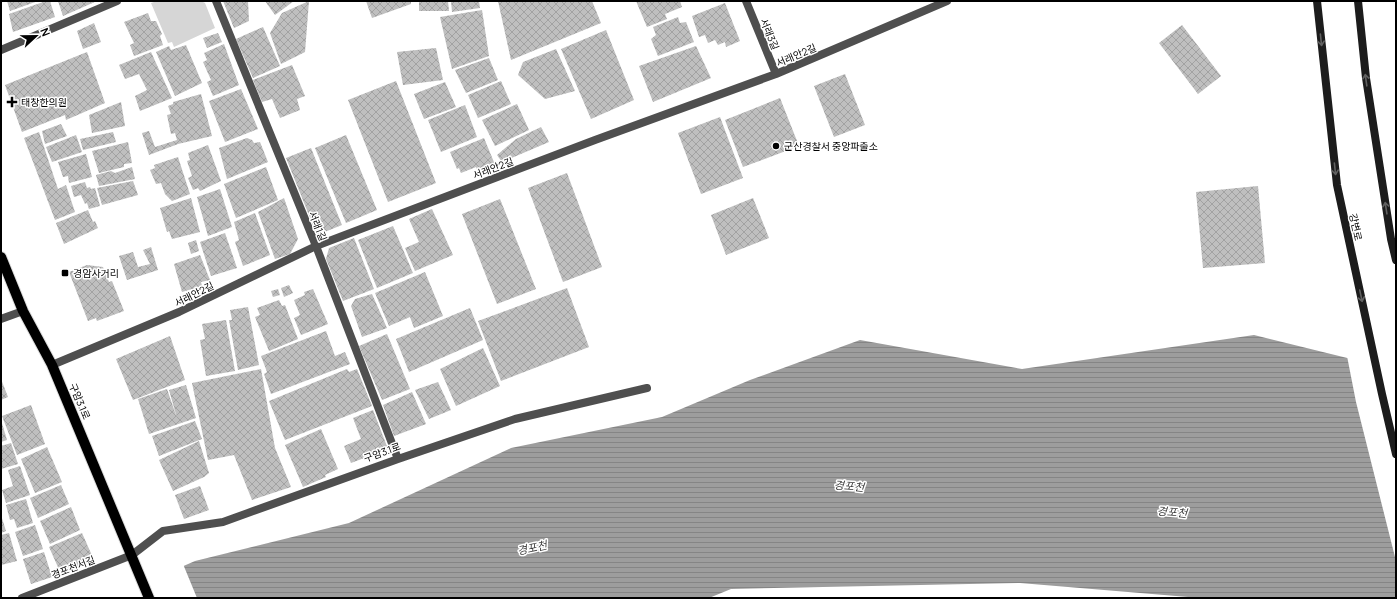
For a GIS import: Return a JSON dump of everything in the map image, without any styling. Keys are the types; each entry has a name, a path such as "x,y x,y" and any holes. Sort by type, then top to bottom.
{"main road":[{"name":"구암3.1로","path":"1,258 23,311 52,365 149,598"}],"street":[{"path":"1,50 117,1"},
{"name":"서래1길","path":"216,1 316,246 398,459"},
{"name":"서래3길","path":"746,1 776,74"},
{"name":"서래안2길","path":"52,365 180,312 316,246 580,146 776,74 947,1"},
{"name":"강변로","path":"1317,1 1337,185 1396,454"},
{"path":"1358,1 1366,78 1391,239 1396,260"},
{"path":"1,319 23,311"},
{"name":"구암3.1로","path":"132,555 163,531 223,522 515,419 647,388"},
{"name":"경포천서길","path":"22,598 132,555"}],"shaded area":[{"path":"157,1 201,1 205,3 215,28 174,47 172,42 168,43 151,3"}],"water":[{"name":"경포천","path":"1254,335 1396,370 1396,598 1200,598 1020,583 731,589 709,598 110,598 195,561 349,523 511,448 662,417 750,380 860,340 1022,369"}],"pier":[{"path":"1347,356 1396,368 1396,561 1356,402"},
{"path":"183,564 197,598 108,598 110,596"}],"building":[{"path":"7,1 38,1 10,11"},
{"path":"46,1 50,1 55,17 13,32 9,14"},
{"path":"58,1 97,1 63,16"},
{"path":"223,1 248,1 249,21 234,28"},
{"path":"265,1 294,1 275,15"},
{"path":"309,1 305,52 281,64 270,33 282,13"},
{"path":"366,1 411,1 411,4 372,18"},
{"path":"419,1 448,1 449,11 419,11"},
{"path":"451,1 479,1 480,8 452,12"},
{"path":"498,1 592,1 601,23 511,60"},
{"path":"636,1 680,1 682,7 665,14 667,19 647,27"},
{"path":"725,3 740,41 726,47 725,42 718,45 715,40 708,43 705,35 699,37 692,16"},
{"path":"482,10 489,56 452,69 440,17"},
{"path":"148,13 151,21 156,21 162,34 160,36 163,45 134,56 130,45 134,43 124,22"},
{"path":"678,17 680,23 686,22 694,42 658,56 651,39 656,35 653,27"},
{"path":"94,23 101,42 83,49 77,31"},
{"path":"1182,25 1221,76 1198,94 1159,43"},
{"path":"263,27 280,66 253,78 236,39"},
{"path":"606,30 634,100 591,119 561,49"},
{"path":"218,33 222,42 207,48 203,38"},
{"path":"224,44 239,85 213,96 207,82 211,80 203,62 207,60 204,53"},
{"path":"186,45 202,83 175,96 156,52 169,46 171,50"},
{"path":"696,46 711,78 653,102 639,66"},
{"path":"436,48 443,80 403,85 397,52"},
{"path":"556,49 575,91 545,99 518,75 523,62"},
{"path":"87,52 105,103 66,120 65,115 22,132 5,85"},
{"path":"151,52 172,98 140,111 135,96 147,90 139,74 125,79 119,65"},
{"path":"489,58 498,80 466,93 455,70"},
{"path":"292,65 305,96 297,99 300,110 280,118 272,99 262,102 253,80"},
{"path":"845,74 865,125 834,137 814,86"},
{"path":"396,81 436,183 388,202 348,100"},
{"path":"501,81 511,104 478,118 468,95"},
{"path":"445,82 456,107 424,119 414,94"},
{"path":"241,89 258,129 225,142 209,101"},
{"path":"201,94 212,136 178,144 149,155 142,133 149,131 155,147 177,140 175,133 171,134 167,115 171,114 168,106 173,104 173,102"},
{"path":"780,98 799,146 743,167 725,120"},
{"path":"121,102 125,126 92,133 89,115"},
{"path":"517,104 529,130 495,146 482,120"},
{"path":"465,105 477,137 441,152 428,120"},
{"path":"720,117 743,178 701,194 678,133"},
{"path":"61,124 67,136 45,144 42,131"},
{"path":"541,127 549,142 502,162 497,155 516,139"},
{"path":"39,132 58,189 66,185 75,212 55,220 24,138"},
{"path":"113,132 116,142 83,150 80,139"},
{"path":"76,135 82,152 52,162 46,147"},
{"path":"346,135 377,210 346,223 315,148"},
{"path":"247,138 252,140 254,143 260,142 268,162 227,179 219,148"},
{"path":"484,138 496,167 479,174 476,167 461,173 459,168 457,169 450,152"},
{"path":"128,142 132,163 124,164 124,167 99,173 92,151"},
{"path":"208,145 221,181 200,191 198,188 193,190 188,178 192,176 187,161 190,160 188,153"},
{"path":"311,148 342,225 317,235 286,158"},
{"path":"86,154 92,177 69,183 68,176 63,177 58,162"},
{"path":"178,157 190,194 172,201 165,194 161,183 156,184 150,170 155,168 154,165"},
{"path":"132,167 135,179 99,186 96,175 111,171 115,173"},
{"path":"266,167 278,200 236,218 224,184"},
{"path":"567,173 602,267 563,282 528,188"},
{"path":"133,181 138,195 102,205 97,188"},
{"path":"85,182 87,188 95,188 100,206 89,209 87,203 85,204 81,195 74,197 71,186"},
{"path":"1258,186 1265,263 1203,268 1196,192"},
{"path":"220,189 232,227 208,236 197,197"},
{"path":"191,198 200,232 172,239 169,231 167,232 160,208"},
{"path":"284,198 298,239 290,254 275,259 258,212"},
{"path":"753,198 769,238 726,255 711,215"},
{"path":"500,199 536,289 497,304 462,214"},
{"path":"432,209 453,255 415,271 405,248 419,242 409,219"},
{"path":"88,210 93,222 95,221 98,228 64,244 56,223"},
{"path":"255,213 270,255 243,266 235,242 239,240 234,222"},
{"path":"393,226 413,273 377,288 358,240"},
{"path":"225,233 237,268 211,276 200,242"},
{"path":"354,238 374,289 343,301 326,259 329,248"},
{"path":"196,240 199,251 191,254 188,243"},
{"path":"151,247 158,270 127,280 119,256 133,252 138,267 150,264 143,250"},
{"path":"200,255 210,280 201,282 202,286 182,292 174,264"},
{"path":"87,265 103,267 109,282 112,281 124,311 97,321 96,318 88,321 69,272"},
{"path":"425,272 443,316 414,328 410,317 389,326 375,293"},
{"path":"289,285 293,293 284,297 281,288"},
{"path":"567,288 589,347 501,381 478,321"},
{"path":"278,289 280,295 273,297 271,291"},
{"path":"313,289 328,324 301,335 294,318 300,315 294,300 305,295 304,292"},
{"path":"372,294 387,328 362,337 351,306 355,299"},
{"path":"279,300 282,306 285,305 298,339 269,351 255,317 260,315 257,308"},
{"path":"248,307 259,365 238,370 229,320 232,320 230,310"},
{"path":"470,308 483,340 409,372 396,339"},
{"path":"226,320 235,371 206,376 200,340 205,339 202,324"},
{"path":"326,331 335,356 345,352 350,364 271,394 264,374 267,372 261,356"},
{"path":"387,334 410,389 382,400 359,346"},
{"path":"170,336 185,380 133,400 116,359"},
{"path":"483,348 500,386 456,406 440,369"},
{"path":"261,369 275,448 291,487 252,500 234,455 208,460 192,383"},
{"path":"347,369 349,372 357,369 372,406 285,440 269,401"},
{"path":"1,379 8,397 1,400"},
{"path":"438,382 451,410 429,419 415,390"},
{"path":"186,385 196,418 149,434 138,399 167,389 177,418 169,390"},
{"path":"412,392 426,424 394,436 383,405"},
{"path":"31,405 45,444 17,455 2,416"},
{"path":"373,410 388,449 351,463 344,446 361,439 353,418"},
{"path":"1,420 7,440 1,442"},
{"path":"195,421 202,439 159,456 152,436"},
{"path":"321,429 338,469 325,475 326,477 303,487 285,445"},
{"path":"199,441 209,473 204,477 173,491 159,460"},
{"path":"11,443 18,464 1,469 1,446"},
{"path":"47,447 62,482 35,493 21,459"},
{"path":"20,466 30,495 6,503 2,490 13,486 8,470"},
{"path":"61,485 69,504 38,518 30,498"},
{"path":"200,486 209,510 184,519 175,495"},
{"path":"26,499 33,523 17,528 14,519 10,520 6,505"},
{"path":"71,507 80,530 50,544 40,521"},
{"path":"1,515 6,531 1,533"},
{"path":"35,525 43,549 23,556 15,532"},
{"path":"9,533 17,561 1,565 1,535"},
{"path":"82,533 94,560 61,574 49,547"},
{"path":"44,552 52,577 31,584 23,559"}],"place":[{"name":"태창한의원","path":"12,102"},
{"name":"군산경찰서 중앙파출소","path":"776,146"},
{"name":"경암사거리","path":"65,273"}]}
